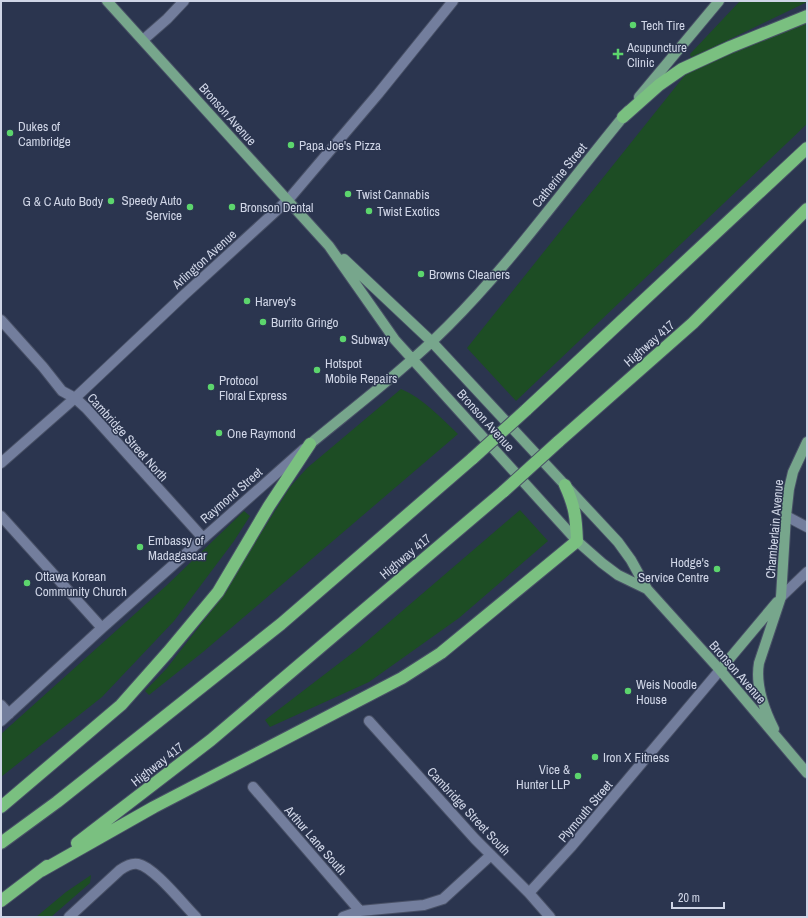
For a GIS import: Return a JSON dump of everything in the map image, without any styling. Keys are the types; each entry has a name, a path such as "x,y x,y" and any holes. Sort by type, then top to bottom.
{"highway":[{"path":"623,117 659,85 682,69 711,55 807,16"},
{"path":"1,843 57,802 281,624 473,458 807,148"},
{"name":"Highway 417","path":"1,901 211,740 504,491 693,323 807,209"},
{"path":"1,807 121,705 168,652 218,592 269,506 310,444"},
{"path":"41,871 154,807 402,678 441,653 577,541 576,518 573,503 565,485"}],"main road":[{"name":"Bronson Avenue","path":"107,1 329,246 432,342 618,542 631,560 647,589 720,670 807,773"},
{"name":"Catherine Street","path":"412,359 448,326 501,269 623,117 719,1"},
{"name":"Bronson Avenue","path":"329,246 395,340 577,541 618,575 647,589"},
{"name":"Raymond Street","path":"310,444 412,359"},
{"name":"Chamberlain Avenue","path":"779,740 762,700 757,671 781,598 786,516 793,472 807,442"},
{"path":"720,670 781,598"}],"street":[{"path":"143,40 167,19 184,1"},
{"name":"Arlington Avenue","path":"1,463 75,398 288,200 378,94 453,1"},
{"name":"Cambridge Street North","path":"1,320 43,367 62,391 75,398 86,408 203,538"},
{"name":"Raymond Street","path":"1,721 102,628 310,444"},
{"path":"1,516 102,628"},
{"path":"786,516 807,527"},
{"path":"781,598 807,572"},
{"name":"Plymouth Street","path":"529,893 572,847 720,670"},
{"path":"1,705 9,714"},
{"name":"Cambridge Street South","path":"369,722 475,839 529,893 550,917"},
{"name":"Arthur Lane South","path":"253,787 360,911"},
{"path":"343,917 360,911 424,905 443,899 491,855"},
{"path":"69,917 120,870 127,866 138,864 146,867 154,873 196,917"}],"green space":[{"path":"740,1 807,2 691,58 690,54"},
{"path":"807,18 807,124 516,401 467,348 689,70"},
{"path":"401,389 424,403 458,434 203,652 149,695 145,691 167,668 215,606 290,487 307,468"},
{"path":"520,510 548,541 459,618 369,682 270,727 265,720 359,648"},
{"path":"244,511 250,516 234,541 174,621 102,697 1,777 1,734 166,586"},
{"path":"91,875 90,883 51,917 36,917 66,892"}],"place":[{"name":"Tech Tire","path":"633,25"},
{"name":"Acupuncture Clinic","path":"618,54"},
{"name":"Dukes of Cambridge","path":"10,133"},
{"name":"Papa Joe's Pizza","path":"291,145"},
{"name":"Twist Cannabis","path":"348,194"},
{"name":"G & C Auto Body","path":"111,201"},
{"name":"Speedy Auto Service","path":"190,207"},
{"name":"Bronson Dental","path":"232,207"},
{"name":"Twist Exotics","path":"369,211"},
{"name":"Browns Cleaners","path":"421,274"},
{"name":"Harvey's","path":"247,301"},
{"name":"Burrito Gringo","path":"263,322"},
{"name":"Subway","path":"343,339"},
{"name":"Hotspot Mobile Repairs","path":"317,370"},
{"name":"Protocol Floral Express","path":"211,387"},
{"name":"One Raymond","path":"219,433"},
{"name":"Embassy of Madagascar","path":"140,547"},
{"name":"Hodge's Service Centre","path":"717,569"},
{"name":"Ottawa Korean Community Church","path":"27,583"},
{"name":"Weis Noodle House","path":"628,691"},
{"name":"Iron X Fitness","path":"595,757"},
{"name":"Vice & Hunter LLP","path":"578,776"}]}
